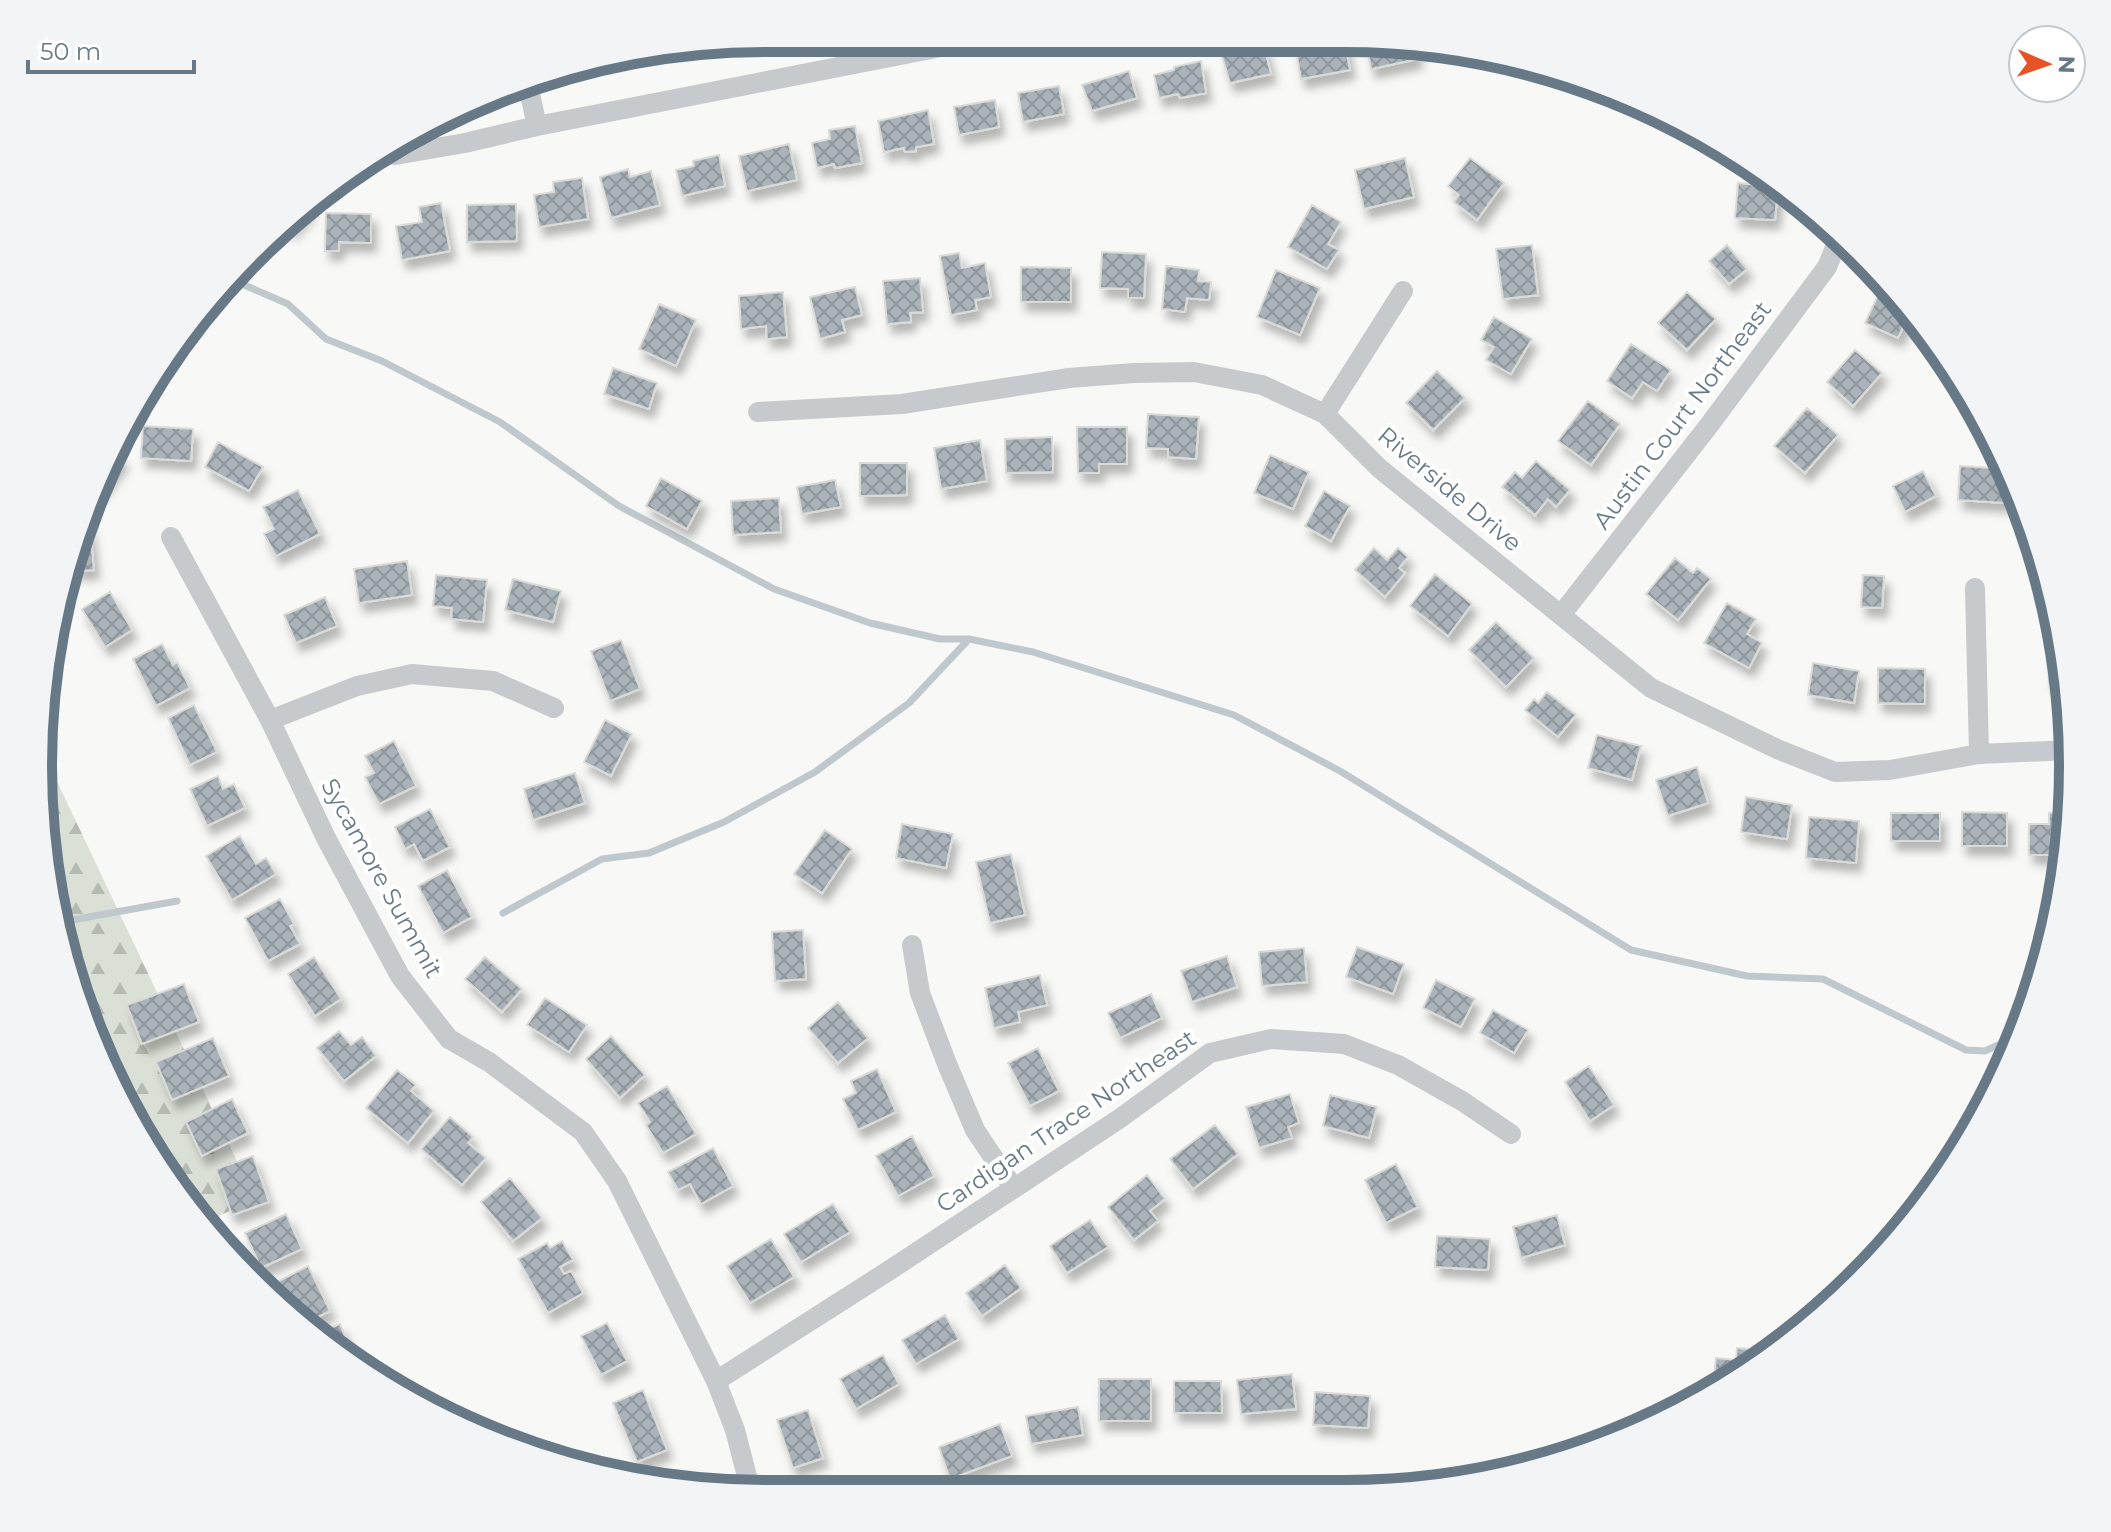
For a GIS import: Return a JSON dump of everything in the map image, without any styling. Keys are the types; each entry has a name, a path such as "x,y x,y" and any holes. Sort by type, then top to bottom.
{"street":[{"path":"398,154 915,52"},
{"path":"530,92 537,126"},
{"name":"Austin Court Northeast","path":"1561,615 1701,436 1827,267 1835,247"},
{"path":"1325,414 1403,291"},
{"name":"Riverside Drive","path":"758,412 902,404 1069,378 1134,373 1194,372 1262,385 1325,414 1379,468 1651,688 1777,749 1835,772 1890,770 1979,754 2058,751"},
{"name":"Sycamore Summit","path":"171,537 270,720 326,838 400,976 449,1039 489,1062 583,1132 617,1181 716,1381 735,1430 748,1479"},
{"path":"1975,588 1979,754"},
{"path":"270,720 357,686 412,674 493,681 554,708"},
{"path":"912,945 920,993 947,1064 975,1130 1013,1187"},
{"name":"Cardigan Trace Northeast","path":"716,1381 1119,1119 1210,1053 1271,1039 1344,1044 1398,1065 1462,1101 1511,1134"}],"green space":[{"path":"52,771 255,1199 214,1218 172,1163 126,1082 106,1039 76,951 58,859"}],"building":[{"path":"1239,52 1266,52 1271,74 1230,83 1222,56"},
{"path":"1296,52 1347,52 1350,70 1301,79"},
{"path":"1368,53 1417,56 1418,59 1371,69"},
{"path":"1201,61 1206,93 1159,98 1154,75"},
{"path":"1129,71 1137,98 1092,111 1082,85"},
{"path":"1059,86 1064,114 1023,122 1018,93"},
{"path":"995,100 999,127 959,135 954,107"},
{"path":"928,110 934,144 916,147 916,151 905,152 904,148 884,152 878,121"},
{"path":"855,126 862,163 817,168 812,143 830,139 829,130"},
{"path":"789,144 797,180 747,191 739,156"},
{"path":"719,155 725,186 682,196 676,170 694,166 693,161"},
{"path":"1405,158 1414,197 1364,209 1355,170"},
{"path":"1470,158 1504,183 1477,220 1454,202 1459,195 1448,186"},
{"path":"628,169 630,177 651,171 660,205 611,218 600,177"},
{"path":"582,178 588,219 539,227 534,195 554,192 553,182"},
{"path":"1738,183 1760,185 1777,198 1775,220 1735,218"},
{"path":"441,203 450,251 402,260 396,226 422,222 419,207"},
{"path":"516,204 517,241 467,242 467,205"},
{"path":"1312,205 1341,222 1328,244 1339,250 1327,269 1288,247"},
{"path":"326,213 371,214 371,243 339,242 339,251 325,251"},
{"path":"1532,245 1538,295 1503,299 1496,249"},
{"path":"1727,245 1747,269 1729,284 1709,261"},
{"path":"1102,252 1146,254 1144,298 1128,298 1128,289 1100,288"},
{"path":"959,253 962,268 985,263 991,297 975,300 977,310 951,315 940,256"},
{"path":"1166,266 1199,270 1198,281 1211,282 1209,300 1187,298 1185,312 1162,309"},
{"path":"1021,267 1071,268 1071,302 1021,302"},
{"path":"1276,270 1320,288 1300,335 1257,317"},
{"path":"920,278 923,312 910,313 911,322 887,324 883,281"},
{"path":"855,287 862,315 842,320 845,332 820,339 810,297"},
{"path":"783,292 787,337 767,339 766,326 741,329 739,296"},
{"path":"1687,292 1716,319 1687,350 1658,323"},
{"path":"1880,292 1905,323 1898,338 1865,323"},
{"path":"659,304 696,320 676,366 639,349"},
{"path":"1494,317 1532,339 1511,374 1486,360 1494,347 1481,340"},
{"path":"1631,344 1671,370 1657,391 1643,382 1632,398 1607,381"},
{"path":"1855,350 1882,373 1853,406 1827,382"},
{"path":"613,368 657,383 649,409 604,394"},
{"path":"1437,371 1465,398 1433,430 1406,403"},
{"path":"1588,401 1620,424 1591,465 1558,441"},
{"path":"1807,408 1838,435 1805,473 1774,446"},
{"path":"1148,414 1199,417 1196,459 1168,457 1168,449 1146,448"},
{"path":"143,426 193,429 191,461 141,458"},
{"path":"1077,427 1127,427 1127,464 1099,464 1099,473 1078,473"},
{"path":"1052,437 1053,472 1006,473 1005,439"},
{"path":"980,440 987,481 941,489 934,448"},
{"path":"218,442 263,467 249,491 205,467"},
{"path":"1270,455 1309,472 1293,509 1254,493"},
{"path":"1536,461 1570,490 1556,507 1548,499 1535,515 1502,487 1515,472 1522,478"},
{"path":"860,463 907,463 907,495 860,496"},
{"path":"1960,466 1993,468 2006,494 2005,503 1958,500"},
{"path":"1923,471 1936,496 1905,512 1893,486"},
{"path":"661,478 702,501 687,529 646,506"},
{"path":"835,480 841,507 802,514 797,487"},
{"path":"298,490 320,534 276,556 264,534 274,529 263,507"},
{"path":"1324,491 1350,506 1331,541 1305,526"},
{"path":"779,498 781,532 733,535 731,501"},
{"path":"90,535 94,570 79,571"},
{"path":"1374,548 1387,560 1398,548 1408,557 1399,568 1405,573 1385,597 1355,570"},
{"path":"1675,558 1693,573 1697,568 1711,579 1678,620 1646,594"},
{"path":"407,561 412,595 359,603 354,569"},
{"path":"1435,574 1472,604 1448,636 1410,606"},
{"path":"436,575 487,580 483,622 451,619 452,608 433,606"},
{"path":"1863,575 1884,576 1882,608 1861,607"},
{"path":"513,579 561,591 553,622 505,610"},
{"path":"110,592 132,630 105,647 82,609"},
{"path":"325,597 337,626 296,643 284,615"},
{"path":"1727,603 1756,619 1747,634 1762,643 1749,668 1704,643"},
{"path":"1496,622 1534,658 1506,687 1469,650"},
{"path":"621,640 640,689 610,701 591,651"},
{"path":"162,644 173,665 177,662 190,688 156,706 133,659"},
{"path":"2049,655 2050,655 2054,683 2049,683"},
{"path":"1813,663 1859,671 1854,703 1808,695"},
{"path":"1878,668 1925,669 1925,704 1878,703"},
{"path":"1547,692 1576,715 1558,737 1525,710 1534,699 1538,703"},
{"path":"194,705 217,752 190,765 168,718"},
{"path":"605,720 632,734 611,776 584,762"},
{"path":"1597,735 1641,746 1632,780 1588,768"},
{"path":"394,741 416,786 379,804 365,777 374,773 365,756"},
{"path":"1697,767 1708,803 1668,816 1656,780"},
{"path":"575,773 585,803 533,820 524,789"},
{"path":"218,776 223,789 234,784 245,808 207,826 190,789"},
{"path":"1746,797 1792,805 1787,839 1741,832"},
{"path":"430,809 450,847 423,861 414,844 405,849 395,827"},
{"path":"1962,812 2007,813 2007,846 1962,846"},
{"path":"1891,813 1940,813 1940,841 1891,841"},
{"path":"2049,813 2057,813 2053,855 2029,855 2029,824 2049,824"},
{"path":"1809,817 1859,821 1856,863 1806,858"},
{"path":"902,824 953,834 946,868 896,858"},
{"path":"825,830 852,849 822,893 794,874"},
{"path":"240,836 256,864 266,858 276,874 232,900 206,856"},
{"path":"1011,854 1025,915 990,923 976,862"},
{"path":"447,870 472,917 443,933 418,886"},
{"path":"280,899 294,924 290,926 300,944 268,961 245,918"},
{"path":"803,930 806,979 775,981 772,932"},
{"path":"1357,947 1404,964 1393,994 1346,977"},
{"path":"1304,948 1307,982 1262,986 1259,952"},
{"path":"1227,956 1237,987 1192,1002 1181,971"},
{"path":"314,957 341,999 315,1016 288,974"},
{"path":"485,957 522,989 502,1012 465,979"},
{"path":"1040,975 1047,1005 1018,1012 1020,1022 994,1028 985,988"},
{"path":"1436,980 1475,999 1461,1027 1423,1008"},
{"path":"184,984 199,1022 142,1044 127,1005"},
{"path":"1151,994 1162,1018 1120,1038 1108,1013"},
{"path":"545,998 587,1025 569,1052 527,1025"},
{"path":"838,1002 868,1038 838,1063 808,1028"},
{"path":"1493,1010 1528,1030 1514,1053 1480,1033"},
{"path":"339,1031 351,1045 362,1037 376,1056 344,1081 317,1048"},
{"path":"611,1036 645,1075 620,1098 586,1059"},
{"path":"213,1038 229,1076 172,1100 156,1062"},
{"path":"1038,1048 1059,1091 1030,1106 1008,1063"},
{"path":"1589,1066 1614,1105 1590,1121 1565,1082"},
{"path":"877,1069 896,1112 858,1130 843,1099 856,1093 851,1081"},
{"path":"397,1070 416,1085 411,1091 434,1111 408,1143 366,1108"},
{"path":"667,1086 696,1134 663,1153 646,1125 650,1122 638,1103"},
{"path":"1290,1094 1299,1123 1288,1127 1292,1138 1259,1148 1246,1107"},
{"path":"1330,1095 1377,1107 1369,1138 1323,1126"},
{"path":"232,1099 248,1133 202,1156 186,1122"},
{"path":"450,1117 473,1137 468,1143 486,1158 462,1185 421,1149"},
{"path":"1215,1125 1238,1154 1193,1189 1170,1159"},
{"path":"912,1136 934,1176 898,1196 876,1156"},
{"path":"713,1148 733,1186 701,1204 690,1184 678,1190 668,1172"},
{"path":"253,1156 269,1202 232,1215 216,1169"},
{"path":"1396,1164 1418,1207 1386,1223 1365,1180"},
{"path":"1147,1175 1165,1199 1150,1211 1158,1221 1134,1240 1108,1207"},
{"path":"510,1178 542,1218 513,1241 481,1202"},
{"path":"833,1204 850,1232 801,1262 784,1234"},
{"path":"286,1214 302,1249 261,1268 245,1233"},
{"path":"1557,1215 1565,1245 1521,1258 1513,1227"},
{"path":"1090,1220 1108,1247 1067,1273 1050,1246"},
{"path":"1437,1236 1490,1239 1488,1270 1435,1267"},
{"path":"771,1239 794,1277 750,1303 727,1266"},
{"path":"562,1241 573,1260 560,1267 564,1274 571,1271 583,1293 548,1313 518,1259 547,1243 550,1248"},
{"path":"1005,1265 1021,1288 982,1316 966,1293"},
{"path":"308,1266 330,1311 315,1319 274,1283"},
{"path":"945,1315 959,1339 916,1364 902,1340"},
{"path":"607,1323 627,1361 601,1375 581,1336"},
{"path":"340,1324 348,1345 331,1332 327,1329"},
{"path":"1737,1348 1756,1350 1714,1377 1716,1358 1736,1360"},
{"path":"883,1355 899,1384 856,1409 840,1379"},
{"path":"1292,1374 1296,1409 1241,1414 1237,1380"},
{"path":"1099,1379 1151,1379 1151,1421 1099,1421"},
{"path":"1174,1381 1221,1381 1222,1413 1174,1413"},
{"path":"643,1390 667,1450 637,1462 613,1403"},
{"path":"1315,1392 1370,1396 1368,1428 1313,1425"},
{"path":"1078,1407 1083,1435 1031,1444 1026,1416"},
{"path":"808,1410 823,1458 793,1468 777,1420"},
{"path":"1000,1424 1012,1456 950,1479 939,1447"}],"waterway":[{"path":"240,283 288,304 326,339 382,361 500,422 619,506 774,589 870,623 940,639 969,639 1033,652 1234,715 1340,771 1631,950 1747,976 1823,979 1966,1050 1985,1051 2003,1043"},
{"path":"503,913 602,859 649,853 724,822 815,772 909,703 969,639"},
{"path":"69,920 177,901"}]}
